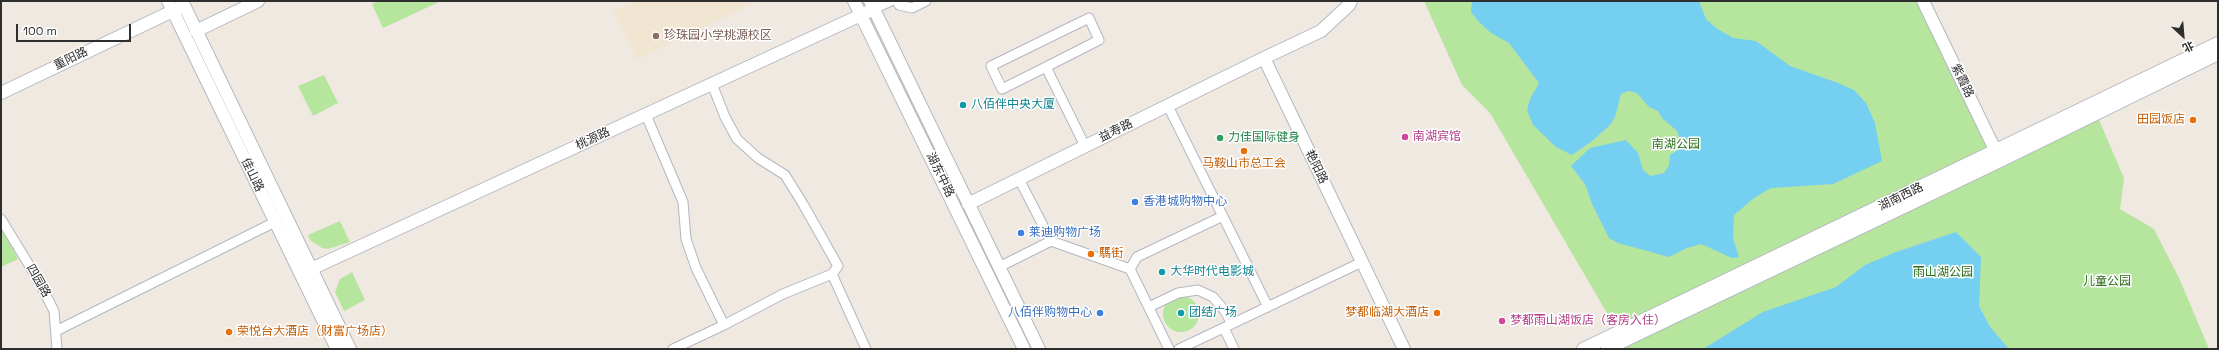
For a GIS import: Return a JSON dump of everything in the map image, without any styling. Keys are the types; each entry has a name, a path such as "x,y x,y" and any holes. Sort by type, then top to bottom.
{"street":[{"path":"196,31 258,1"},
{"name":"湖东中路","path":"854,1 1024,349"},
{"path":"872,5 891,1"},
{"path":"897,1 899,5 912,8 926,1"},
{"path":"1264,58 1321,31 1349,5 1351,1"},
{"name":"紫霞路","path":"1923,1 1998,156"},
{"name":"佳山路","path":"183,3 350,349"},
{"name":"重阳路","path":"1,93 170,6 183,3"},
{"name":"湖东中路","path":"872,5 1039,349"},
{"name":"桃源路","path":"311,269 861,15 872,5"},
{"name":"佳山路","path":"170,6 337,349"},
{"path":"1089,18 1099,40 1046,67 1002,89 991,66 1089,18"},
{"name":"湖南西路","path":"1607,349 1998,156 2218,43"},
{"name":"湖南西路","path":"1583,349 2218,54"},
{"name":"益寿路","path":"968,204 1264,58"},
{"name":"艳阳路","path":"1264,58 1404,349"},
{"path":"1046,67 1085,146"},
{"path":"673,349 724,325 783,294 832,274 838,266 800,198 785,175 758,158 737,139 725,117 712,84"},
{"path":"1168,106 1268,307"},
{"path":"646,114 683,202 686,239 696,268 724,325"},
{"path":"1019,179 1051,241 1130,268 1169,349"},
{"path":"1130,268 1137,257 1222,216"},
{"name":"四园路","path":"1,219 37,278 54,311 57,349"},
{"path":"56,331 275,222"},
{"path":"999,267 1051,241"},
{"path":"1179,349 1362,262"},
{"path":"832,274 866,349"},
{"path":"1149,307 1178,293 1198,290 1213,298 1226,311 1234,349"}],"shaded area":[{"name":"珍珠园小学桃源校区","path":"634,1 758,1 637,60 613,11"}],"green space":[{"path":"378,1 441,1 383,28 372,4"},
{"name":"南湖公园","path":"1424,1 1923,1 1996,151 1618,332 1490,113 1462,85"},
{"path":"324,75 338,103 313,116 298,86"},
{"path":"2096,113 2124,178 2120,209 2154,229 2180,280 2209,349 1607,349"},
{"path":"340,221 350,242 328,249 322,248 311,241 308,235"},
{"path":"1,226 18,259 1,267"},
{"path":"352,272 365,300 344,311 335,292 340,279"},
{"path":"1184,296 1194,301 1198,307 1198,321 1194,327 1188,331 1178,332 1168,327 1164,321 1163,311 1168,301 1174,297"}],"water":[{"path":"1472,1 1699,1 1706,19 1716,28 1733,38 1756,41 1790,66 1854,90 1866,103 1875,123 1882,161 1833,184 1771,188 1754,198 1734,215 1733,238 1739,257 1732,258 1701,244 1687,248 1669,257 1618,243 1609,238 1592,204 1585,184 1571,166 1590,148 1626,140 1638,153 1643,170 1650,176 1664,173 1669,165 1670,155 1678,150 1680,140 1677,131 1662,118 1658,111 1649,107 1637,93 1628,91 1621,94 1615,117 1610,125 1592,141 1572,155 1556,147 1533,125 1527,110 1530,99 1539,83 1509,43 1491,33 1478,21 1471,12"},
{"path":"1956,232 1981,257 1979,306 1990,327 2009,349 1703,349 1763,312 1836,287 1865,265 1896,252"}],"place":[{"name":"珍珠园小学桃源校区","path":"656,36"},
{"name":"八佰伴中央大厦","path":"963,105"},
{"name":"田园饭店","path":"2193,120"},
{"name":"南湖宾馆","path":"1405,137"},
{"name":"力佳国际健身","path":"1220,138"},
{"name":"马鞍山市总工会","path":"1244,151"},
{"name":"香港城购物中心","path":"1135,202"},
{"name":"莱迪购物广场","path":"1021,233"},
{"name":"騳街","path":"1091,254"},
{"name":"大华时代电影城","path":"1162,272"},
{"name":"八佰伴购物中心","path":"1100,313"},
{"name":"团结广场","path":"1181,313"},
{"name":"梦都临湖大酒店","path":"1437,313"},
{"name":"梦都雨山湖饭店（客房入住）","path":"1502,321"},
{"name":"荣悦台大酒店（财富广场店）","path":"229,332"}],"park label":[{"name":"雨山湖公园","path":"1943,273"},
{"name":"儿童公园","path":"2107,282"}]}
